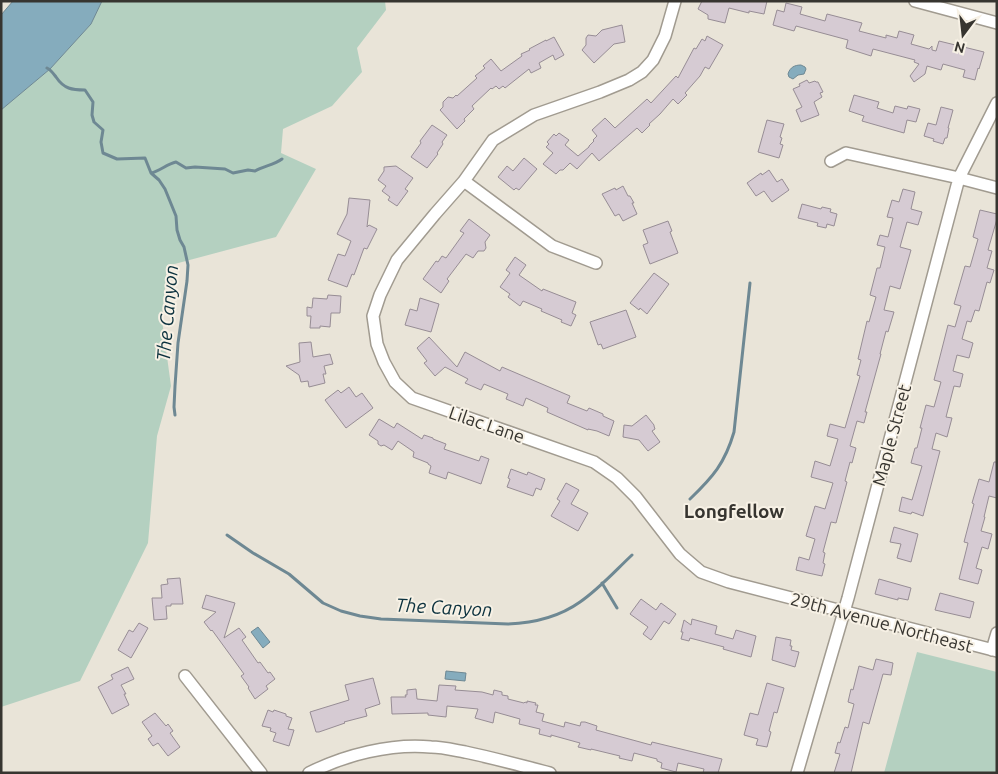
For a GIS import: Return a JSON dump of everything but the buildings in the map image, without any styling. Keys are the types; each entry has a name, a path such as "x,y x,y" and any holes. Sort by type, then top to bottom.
{"street":[{"name":"Lilac Lane","path":"675,1 666,36 653,60 642,72 629,80 607,89 534,115 493,140 464,181 397,260 373,316 377,344 394,382 412,398 594,462 630,490 680,554 701,572 767,592"},
{"path":"915,1 997,23"},
{"name":"Maple Street","path":"797,773 844,612 959,178 997,103"},
{"path":"831,161 846,153 997,188"},
{"path":"464,181 552,246 596,263"},
{"name":"29th Avenue Northeast","path":"767,592 994,651"},
{"path":"994,651 997,633"},
{"path":"185,676 261,773"},
{"path":"309,773 352,756 402,747 431,746 488,757 550,773"}],"green space":[{"path":"102,1 385,1 386,10 357,48 362,72 332,106 283,129 281,153 316,169 276,237 167,266 162,320 171,386 157,436 148,543 80,681 1,707 1,110 50,69 91,24"},
{"path":"917,652 997,672 997,773 884,773"}],"water":[{"path":"13,1 102,1 91,24 50,69 1,110 1,15"},
{"path":"801,65 806,69 804,74 798,75 793,79 789,77 788,74 791,68"},
{"path":"258,627 270,642 263,648 251,632"},
{"path":"446,671 466,673 465,681 445,679"}],"waterway":[{"name":"The Canyon","path":"47,68 65,86 72,89 85,90 93,102 92,115 94,122 103,130 101,142 103,153 117,159 145,158 151,173 165,189 176,216 177,230 184,247 188,265 178,343 175,415"},
{"path":"151,173 176,162 186,168 225,169 233,173 248,170 255,171 282,159"},
{"path":"690,499 717,469 727,452 734,432 750,283"},
{"name":"The Canyon","path":"227,535 289,574 323,603 341,611 381,619 508,624 546,618 563,612 587,597 632,555"},
{"path":"602,583 617,608"}],"district":[{"name":"Longfellow","path":"734,511"}]}
